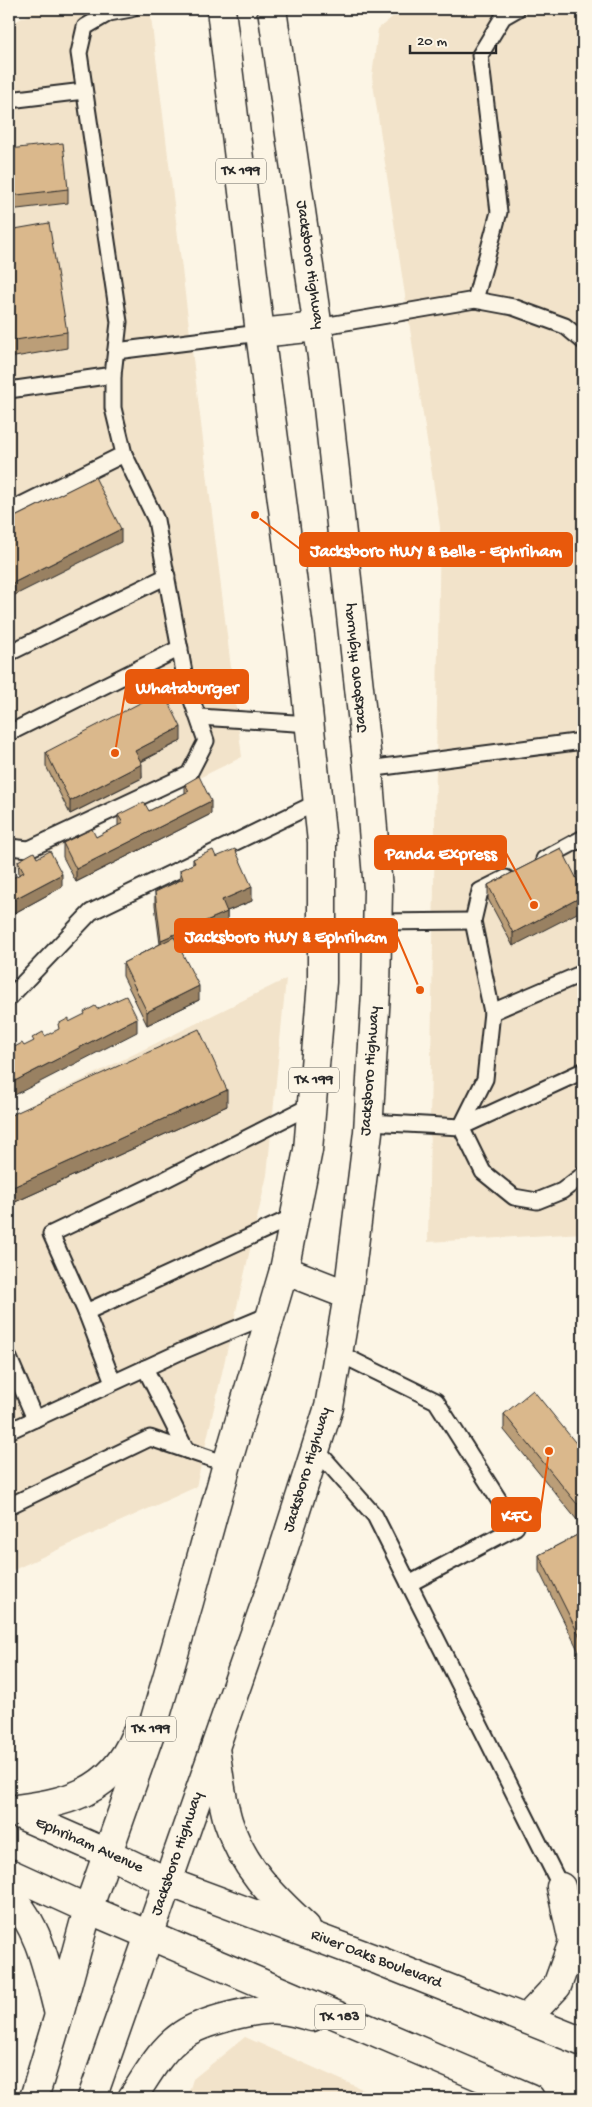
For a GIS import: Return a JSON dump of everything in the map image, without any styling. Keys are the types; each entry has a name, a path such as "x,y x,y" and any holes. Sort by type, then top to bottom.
{"main road":[{"name":"TX 199","path":"34,2098 88,1909 155,1719 189,1602 284,1270 308,1150 322,982 322,842 310,724 221,9"},
{"name":"Jacksboro Highway","path":"92,2098 273,1582 329,1407 348,1295 369,1122 376,992 378,889 368,769 318,327 272,9"},
{"path":"260,333 318,327"},
{"path":"284,1270 348,1295"},
{"path":"9,1810 51,1804 81,1793 108,1777 120,1764 132,1743 189,1602"},
{"path":"215,1747 228,1819 238,1848 251,1871 275,1899 316,1937"},
{"name":"Ephriham Avenue","path":"9,1810 168,1882"},
{"name":"TX 183","path":"9,1873 150,1936 530,2098"},
{"name":"River Oaks Boulevard","path":"168,1882 316,1937 583,2042"},
{"path":"561,1887 583,1927"},
{"path":"526,2019 557,1986 572,1942 561,1887"},
{"path":"9,1895 17,1904 41,1945 59,2014"},
{"path":"132,2098 160,2056 182,2035 204,2024 245,2013 280,2010 363,2027"}],"lane":[{"path":"9,847 29,850 189,774 206,741 186,682 156,520 124,454 113,408 113,375 119,322 79,53 86,28 110,13 131,9"},
{"path":"475,300 499,212 480,55 503,17 517,9"},
{"path":"9,100 84,91"},
{"path":"318,327 475,300 514,307 565,326 583,340"},
{"path":"116,351 260,333"},
{"path":"9,390 113,375"},
{"path":"9,511 124,454"},
{"path":"9,653 167,576"},
{"path":"9,733 180,648"},
{"path":"199,718 310,724"},
{"path":"368,769 583,741"},
{"path":"9,998 91,912 318,802"},
{"path":"461,1127 485,1080 492,1012 473,922 480,891 583,838"},
{"path":"378,922 473,922"},
{"path":"492,1012 583,973"},
{"path":"369,1122 461,1127 583,1071"},
{"path":"113,1382 86,1312 51,1234 166,1179 312,1105"},
{"path":"461,1127 483,1172 514,1197 537,1201 562,1191 583,1175"},
{"path":"86,1312 295,1216"},
{"path":"9,1430 113,1382 271,1314"},
{"path":"338,1353 436,1401 516,1527 409,1584"},
{"path":"9,1358 35,1419"},
{"path":"145,1368 186,1450"},
{"path":"9,1506 150,1438 227,1464"},
{"path":"316,1448 375,1516 561,1887"}],"shaded area":[{"path":"39,9 150,9 242,757 9,871 9,25"},
{"path":"402,9 583,9 583,1233 428,1242 440,527 372,77 378,29"},
{"path":"286,979 267,1175 196,1487 9,1572 9,1116"},
{"path":"245,2037 382,2098 187,2098 193,2079"}],"building":[{"path":"63,143 68,189 9,196 9,149"},
{"path":"49,223 67,332 9,341 9,230"},
{"path":"95,477 121,529 9,585 9,520"},
{"path":"163,691 181,727 135,751 142,764 70,801 46,752"},
{"path":"199,776 211,801 76,869 63,843 92,829 96,837 123,823 118,815 144,802 149,811 189,791 185,784"},
{"path":"561,848 583,891 583,896 513,933 488,885"},
{"path":"235,849 252,887 222,900 227,912 161,940 155,892 183,879 180,870 195,863 193,859 213,850 216,857"},
{"path":"50,851 62,874 9,902 9,880 24,872 18,861 34,852 37,858"},
{"path":"174,937 199,986 147,1012 123,963"},
{"path":"126,996 137,1018 9,1084 9,1050 22,1043 24,1046 34,1041 32,1038 43,1032 45,1036 59,1029 58,1024 69,1018 69,1022 85,1014 84,1012 95,1006 97,1009"},
{"path":"199,1029 227,1090 13,1187 9,1178 9,1116"},
{"path":"533,1390 583,1452 583,1499 577,1504 504,1414"},
{"path":"583,1532 583,1643 539,1555"}],"place":[{"name":"Jacksboro HWY & Belle - Ephriham","path":"255,515"},
{"name":"Whataburger","path":"115,753"},
{"name":"Panda Express","path":"534,905"},
{"name":"Jacksboro HWY & Ephriham","path":"420,990"},
{"name":"KFC","path":"549,1451"}]}
